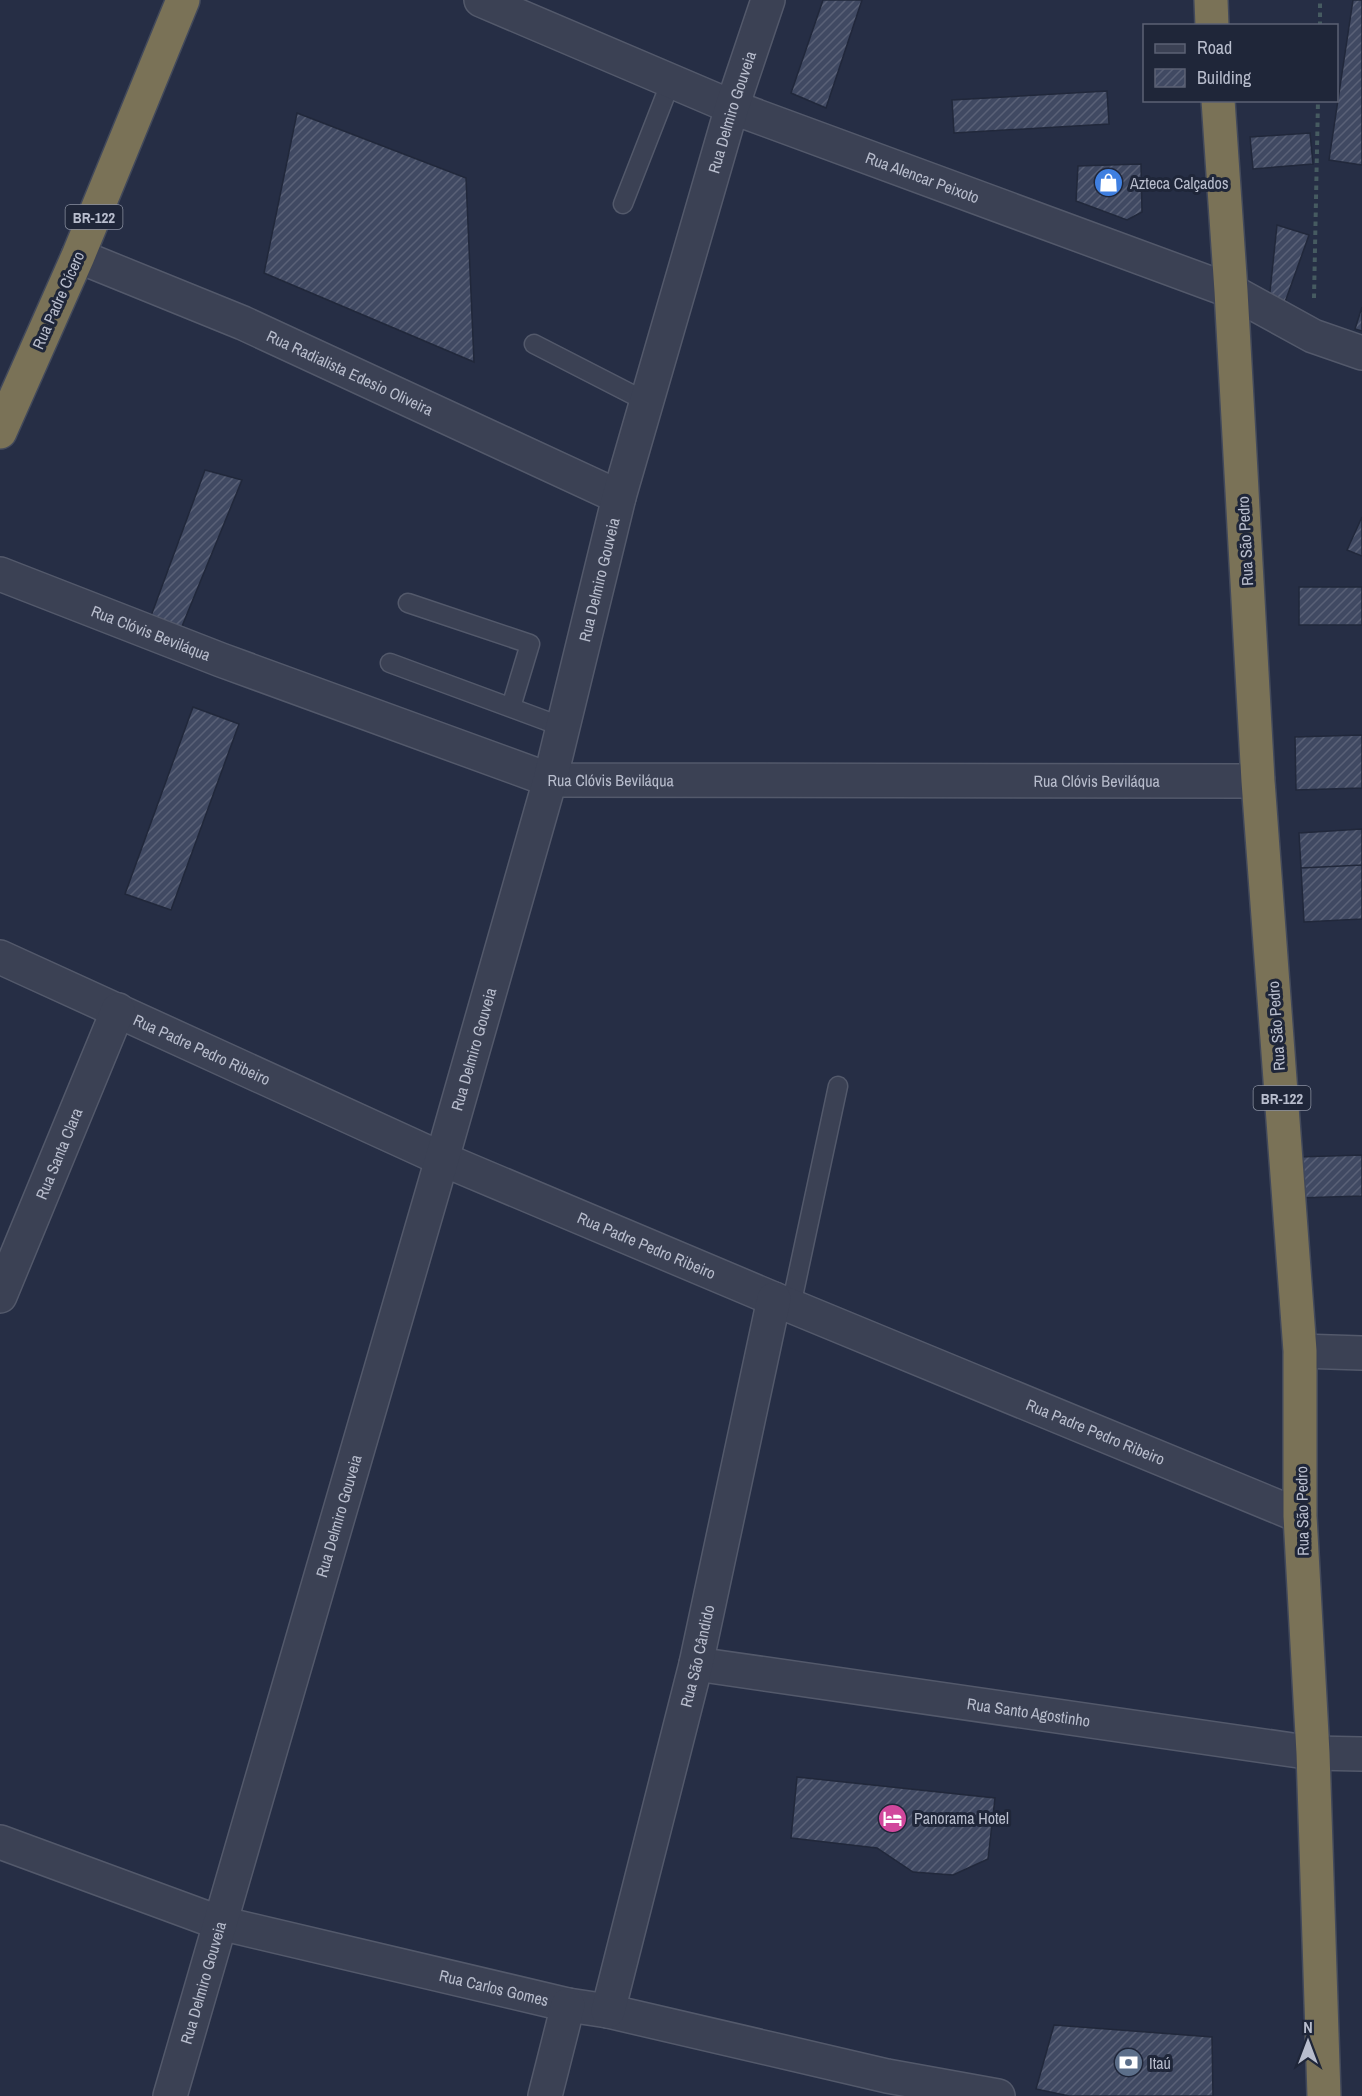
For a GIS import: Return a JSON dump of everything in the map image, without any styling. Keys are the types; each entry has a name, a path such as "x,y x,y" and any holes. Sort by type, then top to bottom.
{"highway":[{"name":"Rua Padre Cícero","path":"0,432 78,256 183,0"},
{"path":"1211,0 1212,24"},
{"name":"Rua São Pedro","path":"1218,102 1258,781 1300,1351 1300,1516 1313,1753 1324,2096"}],"street":[{"name":"Rua Alencar Peixoto","path":"481,0 732,107 1230,291 1313,336 1362,353"},
{"name":"Rua Delmiro Gouveia","path":"170,2096 550,780 619,497 646,402 732,107 768,0"},
{"name":"Rua Radialista Edesio Oliveira","path":"78,256 243,323 619,497"},
{"name":"Rua Clóvis Beviláqua","path":"0,574 221,660 550,780 1258,781"},
{"name":"Rua Padre Pedro Ribeiro","path":"0,957 442,1159 1300,1516"},
{"name":"Rua Santa Clara","path":"0,1296 117,1010"},
{"name":"Rua São Cândido","path":"608,2011 696,1664 782,1302"},
{"path":"1300,1351 1362,1353"},
{"name":"Rua Santo Agostinho","path":"696,1664 1313,1753 1362,1754"},
{"name":"Rua Carlos Gomes","path":"0,1842 220,1923 568,2004 608,2011 885,2086 998,2096"},
{"path":"545,2096 568,2004"}],"lane":[{"path":"623,204 671,81"},
{"path":"534,344 646,402"},
{"path":"408,603 530,644 511,707"},
{"path":"390,663 563,727"},
{"path":"782,1302 838,1086"}],"path":[{"path":"1320,0 1320,24"},
{"path":"1313,336 1318,102"}],"building":[{"path":"823,0 862,0 826,108 791,93"},
{"path":"1353,0 1362,0 1362,165 1329,160"},
{"path":"1107,91 1109,124 954,133 952,100"},
{"path":"297,113 466,178 474,362 264,273"},
{"path":"1310,133 1313,164 1253,169 1250,137"},
{"name":"Azteca Calçados","path":"1141,164 1142,212 1127,220 1076,201 1078,166"},
{"path":"1277,225 1309,235 1284,305 1269,301"},
{"path":"1362,307 1362,331 1355,329"},
{"path":"205,470 242,480 178,636 148,624"},
{"path":"1362,517 1362,556 1347,550"},
{"path":"1299,587 1362,587 1362,625 1299,625"},
{"path":"193,707 239,724 171,910 125,894"},
{"path":"1362,735 1362,788 1296,790 1295,737"},
{"path":"1362,829 1362,865 1301,868 1299,833"},
{"path":"1362,865 1362,919 1304,922 1301,868"},
{"path":"1362,1155 1362,1196 1298,1198 1297,1157"},
{"name":"Panorama Hotel","path":"797,1777 995,1798 988,1859 953,1875 913,1872 877,1848 791,1838"},
{"name":"Itaú","path":"1054,2025 1212,2037 1213,2096 1069,2096 1036,2089"}],"place":[{"name":"Azteca Calçados","path":"1109,183"},
{"name":"Panorama Hotel","path":"893,1818"},
{"name":"Itaú","path":"1128,2063"}]}
